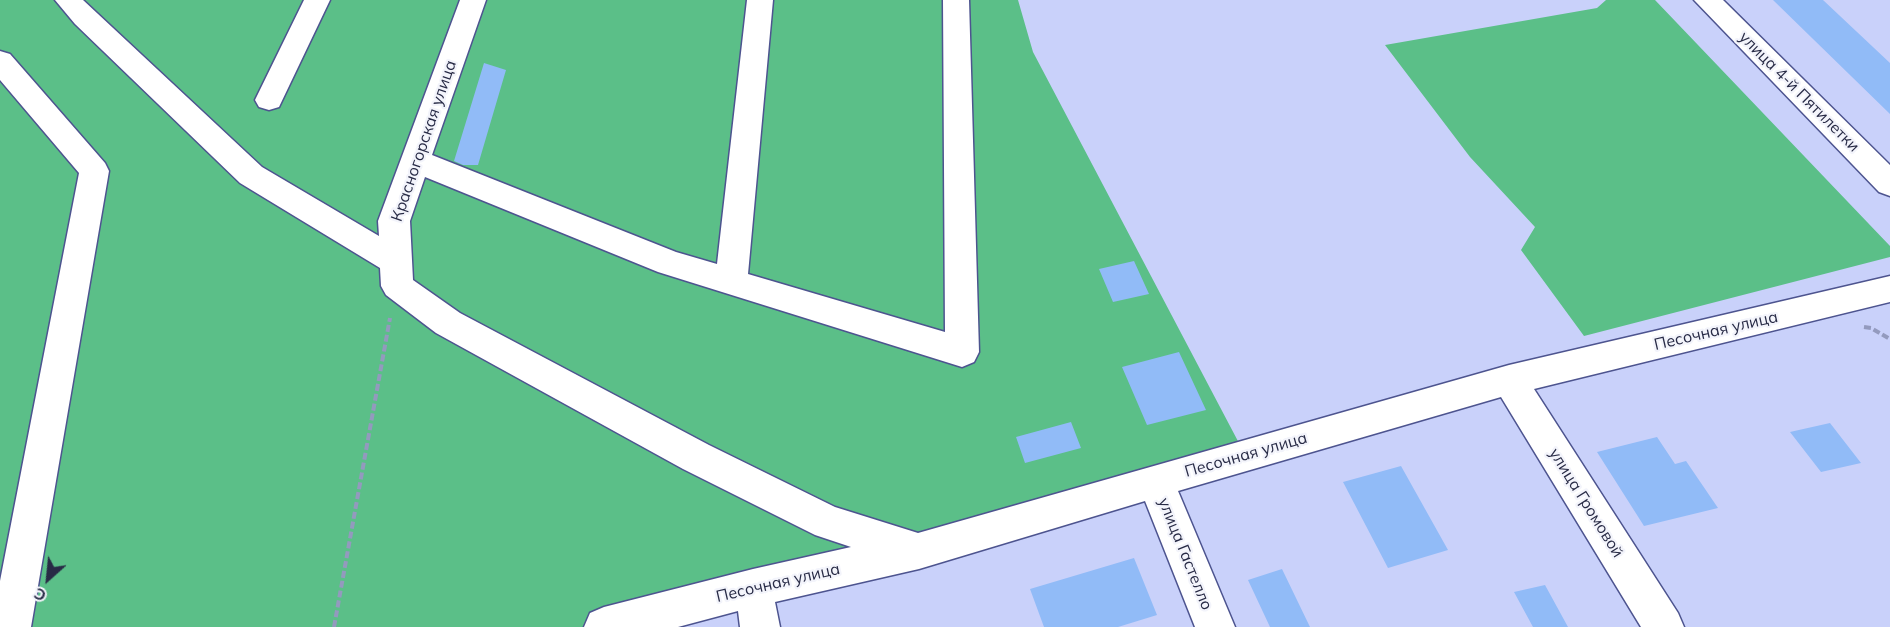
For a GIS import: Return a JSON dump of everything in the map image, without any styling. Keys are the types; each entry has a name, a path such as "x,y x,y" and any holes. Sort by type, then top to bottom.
{"street":[{"path":"68,0 84,18 251,175 396,274 448,323 696,457 828,522 919,551"},
{"path":"269,100 317,0"},
{"name":"Красногорская улица","path":"396,274 394,221 473,0"},
{"path":"731,282 760,0"},
{"path":"416,161 669,263 962,352 956,0"},
{"name":"улица 4-й Пятилетки","path":"1707,0 1890,184"},
{"path":"0,61 94,171 10,627"},
{"name":"Песочная улица","path":"604,627 753,588 919,551 1509,380 1890,289"},
{"name":"улица Громовой","path":"1509,380 1664,627"},
{"name":"улица Гастелло","path":"1155,481 1215,627"},
{"path":"753,588 760,627"}],"path":[{"path":"334,627 396,274"}],"green space":[{"path":"0,0 1018,0 1033,52 1250,464 665,627 0,627"},
{"path":"1606,0 1655,0 1890,246 1890,257 1584,336 1521,250 1535,227 1470,157 1385,45 1597,8"}],"building":[{"path":"1773,0 1823,0 1890,63 1890,114"},
{"path":"484,63 506,70 478,165 463,165 454,161"},
{"path":"1134,261 1149,294 1113,302 1099,269"},
{"path":"1179,352 1206,410 1147,425 1122,367"},
{"path":"1071,422 1081,448 1025,463 1016,437"},
{"path":"1830,423 1861,463 1821,472 1790,432"},
{"path":"1657,437 1675,464 1686,461 1718,508 1644,526 1597,452"},
{"path":"1401,466 1448,550 1388,568 1343,482"},
{"path":"1134,558 1157,615 1118,627 1044,627 1030,589"},
{"path":"1282,569 1310,627 1270,627 1248,580"},
{"path":"1545,585 1568,627 1533,627 1514,592"}]}
